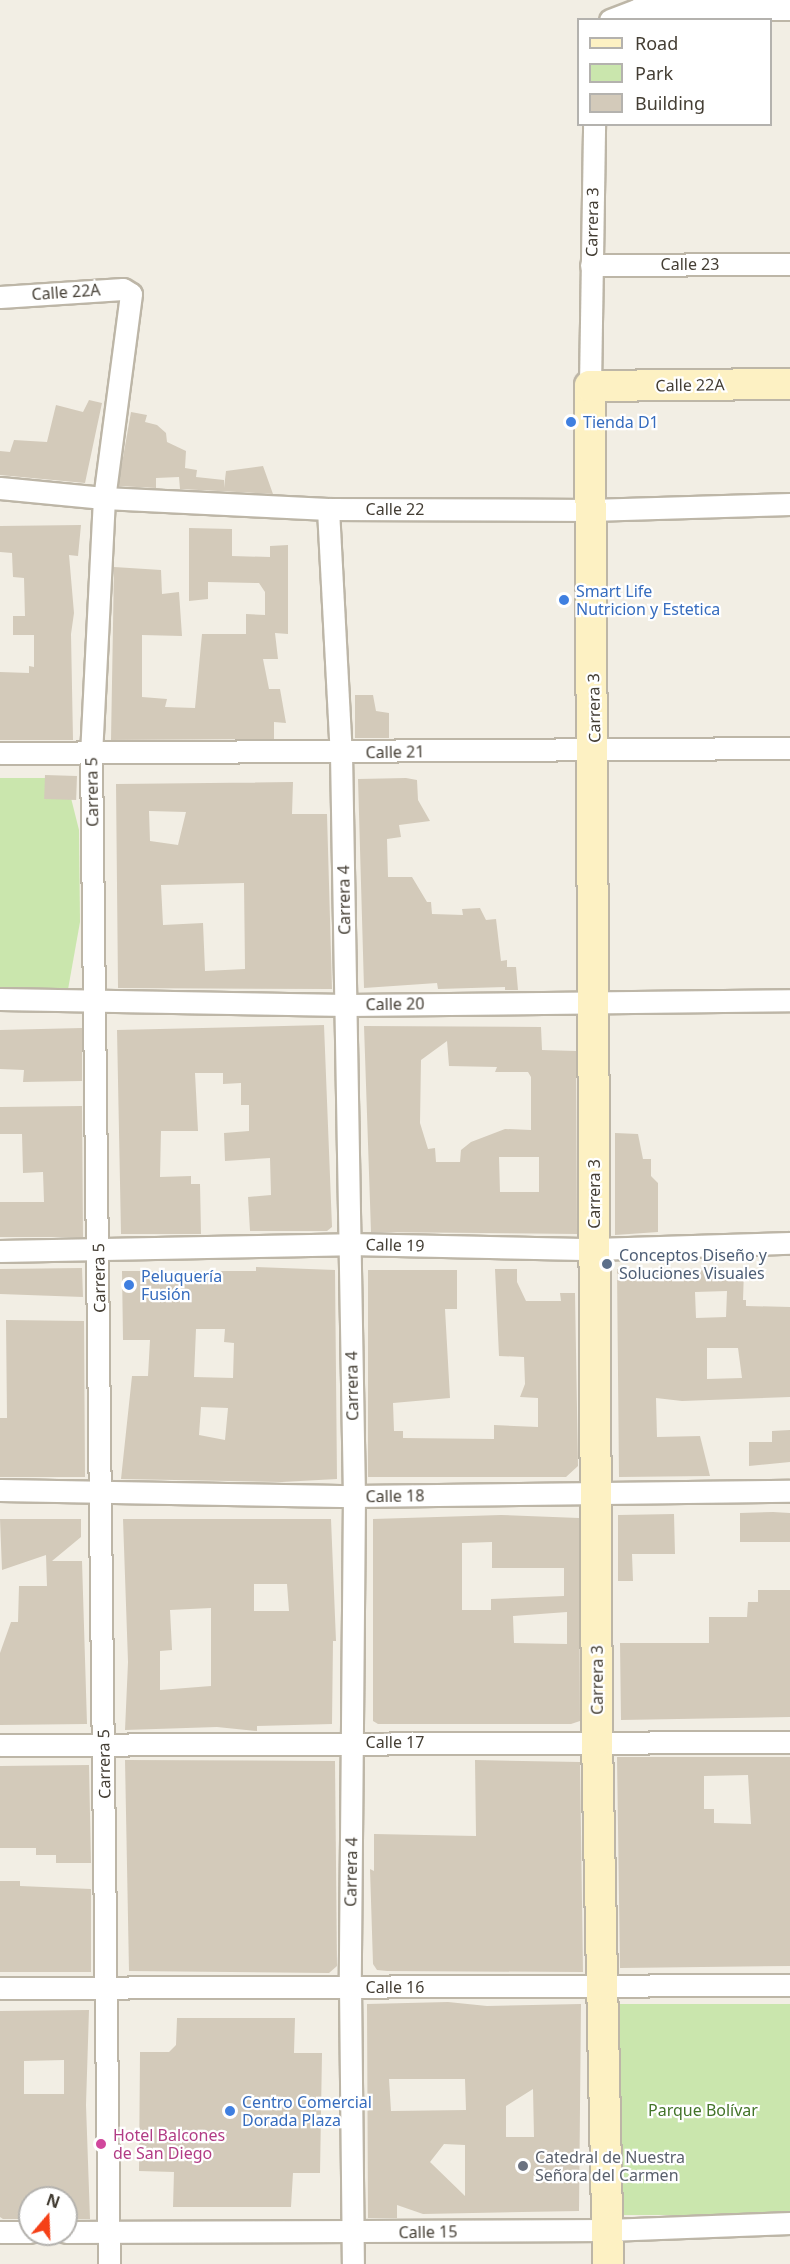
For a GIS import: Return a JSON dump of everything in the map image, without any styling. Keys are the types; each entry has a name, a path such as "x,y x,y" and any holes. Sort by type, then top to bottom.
{"main road":[{"name":"Calle 22A","path":"590,386 790,384"},
{"name":"Carrera 3","path":"590,386 595,750 597,1741 608,2264"}],"street":[{"path":"615,18 638,9 790,9"},
{"name":"Carrera 3","path":"590,386 594,126"},
{"name":"Calle 23","path":"591,265 790,264"},
{"name":"Calle 22A","path":"0,297 123,289 131,294"},
{"name":"Carrera 5","path":"109,2264 103,1743 103,1492 91,754 104,498 131,294"},
{"name":"Calle 22","path":"0,488 104,498 328,509 590,510 790,504"},
{"name":"Carrera 4","path":"328,509 341,753 354,1496 354,1742 350,1986 353,2264"},
{"name":"Calle 21","path":"0,753 341,753 790,748"},
{"name":"Calle 20","path":"0,999 346,1005 790,1000"},
{"name":"Calle 19","path":"0,1251 349,1244 595,1249 790,1243"},
{"name":"Calle 18","path":"0,1490 354,1496 790,1491"},
{"name":"Calle 17","path":"0,1745 790,1742"},
{"name":"Calle 16","path":"0,1988 107,1990 350,1986 601,1988 790,1985"},
{"name":"Calle 15","path":"78,2232 352,2233 608,2230 790,2223"},
{"path":"0,2232 18,2232"}],"green space":[{"path":"0,778 66,778 79,830 80,922 67,995 0,993"},
{"name":"Parque Bolívar","path":"614,2004 790,2004 790,2215 614,2215"}],"building":[{"path":"89,400 102,403 85,483 0,475 0,451 10,452 14,440 47,442 56,405 83,412"},
{"path":"131,412 147,415 145,422 157,425 166,433 167,442 186,451 185,468 197,470 196,477 224,480 224,488 226,471 263,466 273,494 180,489 179,477 156,478 156,488 118,486"},
{"path":"81,525 78,556 69,555 74,613 71,634 73,740 0,740 0,672 29,673 29,666 34,667 34,635 13,635 13,616 25,616 24,578 13,577 12,553 0,552 0,526"},
{"path":"189,528 232,529 232,556 270,557 270,546 288,545 288,634 275,633 278,659 263,659 269,689 280,689 286,723 274,722 274,739 111,740 114,567 161,570 162,594 179,592 182,636 142,635 142,697 167,699 165,707 195,708 202,634 246,634 246,614 265,615 265,592 259,583 208,582 208,599 189,601"},
{"path":"355,695 373,695 376,711 389,713 389,738 355,738"},
{"path":"45,775 77,776 76,800 44,799"},
{"path":"406,778 417,780 418,800 430,821 399,825 401,837 387,839 388,877 412,877 427,902 431,902 432,914 463,915 462,909 480,908 486,920 496,919 501,961 507,960 507,967 516,967 518,990 505,990 505,987 438,989 437,983 364,988 358,779"},
{"path":"293,782 292,814 327,814 332,989 118,988 116,784","holes":["149,811 186,812 178,845 150,841","244,883 245,969 205,971 203,923 163,925 161,885"]},
{"path":"324,1025 332,1227 327,1231 250,1231 248,1197 271,1195 270,1158 225,1161 224,1133 249,1131 249,1105 241,1105 241,1083 223,1084 223,1073 195,1073 198,1131 161,1131 160,1177 191,1176 191,1184 200,1184 201,1234 121,1234 117,1030"},
{"path":"364,1026 541,1027 542,1050 576,1051 577,1234 371,1232","holes":["447,1041 449,1066 497,1067 495,1072 528,1072 531,1077 531,1130 505,1129 471,1142 461,1150 460,1162 436,1162 435,1148 428,1149 420,1123 421,1060","499,1157 539,1157 539,1192 500,1192"]},
{"path":"82,1028 82,1081 23,1082 24,1070 0,1069 0,1030"},
{"path":"82,1106 83,1237 0,1237 0,1202 44,1202 43,1172 23,1173 22,1134 0,1134 0,1107"},
{"path":"615,1133 638,1134 643,1159 651,1159 651,1176 658,1183 658,1232 615,1235"},
{"path":"256,1267 335,1270 337,1479 282,1482 121,1479 132,1376 148,1376 150,1340 123,1340 122,1271 256,1271","holes":["196,1329 225,1329 224,1342 234,1343 233,1378 194,1377","201,1407 228,1408 225,1440 199,1435"]},
{"path":"82,1268 83,1297 0,1294 0,1269"},
{"path":"495,1269 517,1269 517,1282 526,1301 561,1301 560,1293 575,1293 578,1466 566,1477 368,1477 368,1270 457,1270 457,1309 445,1309 450,1398 393,1403 394,1431 403,1431 403,1438 494,1439 494,1425 538,1427 538,1398 520,1397 525,1384 524,1357 499,1356"},
{"path":"617,1269 744,1270 743,1300 746,1300 746,1306 790,1307 790,1397 682,1401 656,1398 657,1437 700,1436 710,1476 619,1477","holes":["727,1291 726,1317 696,1318 695,1292","707,1348 738,1348 742,1378 707,1379"]},
{"path":"6,1320 84,1321 85,1477 0,1477 0,1418 7,1418"},
{"path":"790,1430 790,1462 749,1466 749,1442 772,1442 772,1431"},
{"path":"740,1513 790,1513 790,1542 740,1542"},
{"path":"674,1514 675,1554 632,1554 633,1581 618,1581 618,1515"},
{"path":"501,1515 579,1518 580,1721 571,1724 378,1724 373,1721 373,1519","holes":["492,1542 492,1568 564,1568 564,1596 491,1599 491,1610 462,1610 462,1543","567,1612 567,1644 514,1643 513,1616"]},
{"path":"0,1519 81,1519 81,1537 52,1561 82,1561 87,1724 0,1725 0,1653 11,1622 18,1622 19,1586 47,1586 46,1555 2,1570"},
{"path":"123,1519 331,1519 336,1641 333,1641 332,1724 257,1726 257,1731 217,1727 125,1730 128,1662","holes":["254,1584 287,1584 289,1611 254,1611","211,1608 211,1686 160,1690 160,1651 172,1650 170,1610"]},
{"path":"758,1590 790,1590 790,1717 621,1720 620,1643 709,1643 709,1617 747,1617 748,1602 758,1602"},
{"path":"617,1757 790,1757 790,1966 620,1968","holes":["748,1775 751,1824 714,1823 714,1809 704,1809 704,1776"]},
{"path":"125,1760 335,1761 337,1966 329,1973 129,1971"},
{"path":"475,1760 580,1762 583,1972 387,1971 377,1970 373,1964 370,1869 374,1871 374,1834 476,1836"},
{"path":"89,1765 91,1863 56,1863 56,1855 36,1855 36,1848 0,1848 0,1766"},
{"path":"0,1881 20,1881 20,1886 91,1889 91,1972 0,1972"},
{"path":"448,2002 487,2006 581,2004 579,2211 423,2214 397,2205 397,2218 368,2218 367,2004","holes":["389,2079 465,2079 466,2110 391,2111","533,2089 534,2137 506,2137 506,2106","444,2144 465,2145 465,2196 430,2162"]},
{"path":"89,2010 86,2105 90,2219 78,2219 78,2186 18,2186 18,2219 0,2217 0,2011","holes":["64,2060 64,2094 24,2094 24,2061"]},
{"name":"Centro Comercial Dorada Plaza","path":"177,2018 295,2018 294,2053 322,2053 320,2173 293,2173 291,2207 173,2207 174,2172 139,2171 140,2052 169,2052 176,2045"}],"place":[{"name":"Tienda D1","path":"571,422"},
{"name":"Smart Life Nutricion y Estetica","path":"564,600"},
{"name":"Conceptos Diseño y Soluciones Visuales","path":"607,1264"},
{"name":"Peluquería Fusión","path":"129,1285"},
{"name":"Centro Comercial Dorada Plaza","path":"230,2111"},
{"name":"Hotel Balcones de San Diego","path":"101,2144"},
{"name":"Catedral de Nuestra Señora del Carmen","path":"523,2166"}]}
